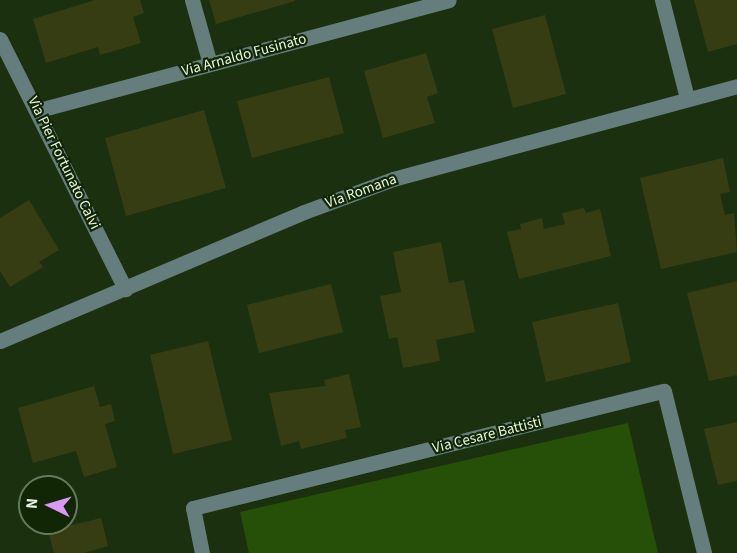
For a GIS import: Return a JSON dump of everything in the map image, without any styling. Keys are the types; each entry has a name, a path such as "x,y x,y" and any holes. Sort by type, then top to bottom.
{"street":[{"path":"192,0 210,63"},
{"name":"Via Arnaldo Fusinato","path":"39,110 449,0"},
{"path":"662,0 687,98"},
{"name":"Via Pier Fortunato Calvi","path":"0,39 39,110 126,289"},
{"name":"Via Romana","path":"0,341 304,212 393,179 737,86"},
{"name":"Via Cesare Battisti","path":"202,553 193,508 664,391 704,553"}],"green space":[{"path":"628,423 658,553 249,553 240,512"}],"building":[{"path":"95,0 140,0 144,13 133,17 141,43 100,55 98,47 46,63 33,19"},
{"path":"209,0 295,0 295,1 216,24"},
{"path":"694,0 737,0 737,44 708,52"},
{"path":"545,15 566,94 513,108 492,29"},
{"path":"426,53 438,93 427,97 435,123 383,138 364,71"},
{"path":"329,77 344,133 252,158 237,101"},
{"path":"204,110 226,188 126,216 105,138"},
{"path":"723,158 730,192 720,194 725,215 734,213 737,252 661,269 640,178"},
{"path":"29,200 59,250 39,262 43,267 10,287 0,271 0,218"},
{"path":"584,208 586,213 600,209 611,256 519,279 507,232 521,229 520,224 542,218 544,229 565,224 562,213"},
{"path":"441,242 449,283 464,280 475,332 436,340 440,361 403,368 397,337 389,339 380,296 401,292 393,252"},
{"path":"737,281 737,375 709,381 687,293"},
{"path":"331,284 343,332 259,353 247,305"},
{"path":"618,303 631,362 546,382 532,322"},
{"path":"208,341 232,440 173,454 150,355"},
{"path":"349,374 361,427 345,430 347,438 301,449 299,441 281,446 269,393 325,386 324,380"},
{"path":"94,386 100,407 111,404 115,421 105,424 117,467 84,477 76,451 33,463 18,408"},
{"path":"737,422 737,481 718,485 704,429"},
{"path":"101,518 108,546 84,553 54,553 49,535 78,535 78,524"}]}
